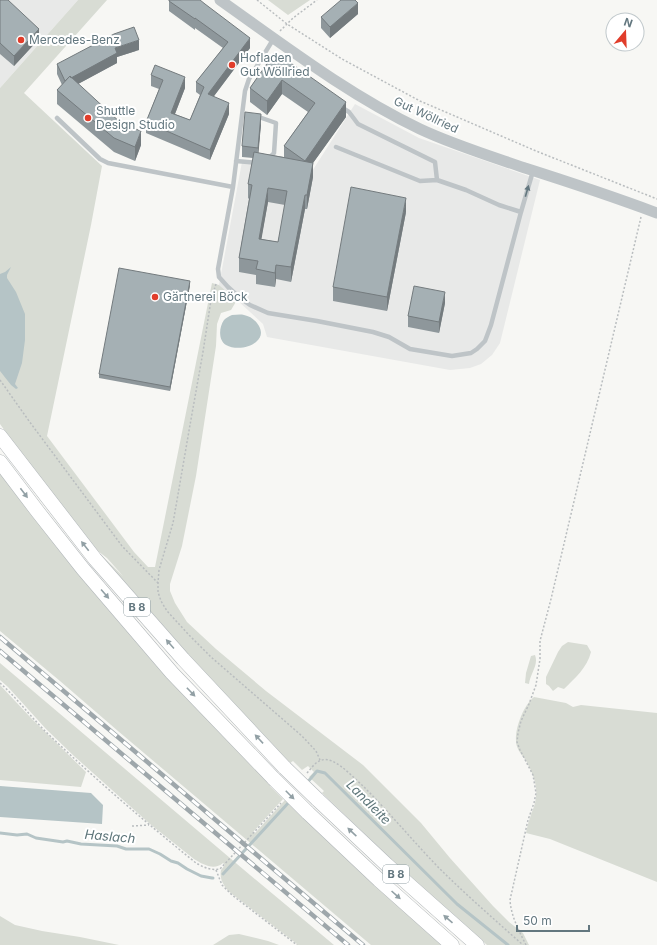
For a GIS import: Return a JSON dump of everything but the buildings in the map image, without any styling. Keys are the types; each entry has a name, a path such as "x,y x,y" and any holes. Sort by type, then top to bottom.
{"highway":[{"name":"B 8","path":"0,436 95,559 182,659 285,768 387,866 477,945"},
{"name":"B 8","path":"0,462 83,569 172,672 306,812 452,945"}],"street":[{"name":"Gut Wöllried","path":"220,0 341,85 394,116 422,130 452,143 657,212"}],"lane":[{"path":"274,38 249,80 245,91 233,187 218,269 219,277 240,298 250,305 268,313 373,332 389,337 410,349 452,356 471,353 485,341 491,325 533,171"},
{"path":"264,54 284,67"},
{"path":"336,103 349,112 358,124 435,162 437,180"},
{"path":"236,161 265,163 274,152 276,123 242,112"},
{"path":"57,118 100,159 108,163 233,187"},
{"path":"336,147 420,181 437,180 466,190 499,205 521,212"}],"path":[{"path":"257,0 287,24 342,58 420,102 536,151 657,199"},
{"path":"274,38 287,24 317,0"},
{"path":"524,945 510,907 510,900 528,820 536,793 533,775 517,742 518,734 521,721 536,685 540,659 540,641 644,208"},
{"path":"219,277 211,300 175,512 160,570 158,592 167,611 211,657 302,736 316,751 320,760"},
{"path":"0,380 28,421 122,546 158,583"},
{"path":"0,683 44,730 74,758 149,825 203,867 216,870 220,869 284,799"},
{"path":"305,775 320,760 332,761 338,765 354,778 373,797 454,883 524,945"},
{"path":"132,826 149,825"},
{"path":"216,870 226,890 297,945"}],"shaded area":[{"name":"Mercedes-Benz","path":"0,0 78,0 0,88"},
{"path":"78,0 107,0 24,93 102,166 47,436 134,552 148,567 155,567 212,283 219,285 237,300 231,310 221,313 217,324 216,346 196,476 182,546 170,584 170,591 175,603 187,622 216,649 266,691 363,765 421,823 493,906 523,933 529,945 487,945 396,864 322,793 324,791 309,777 314,772 308,766 302,770 293,761 290,763 223,695 107,562 90,545 47,490 0,424 0,88","holes":["94,548 107,558 123,576"]},
{"path":"268,0 310,0 288,15"},
{"path":"355,104 419,138 540,180 500,343 492,355 481,364 470,368 450,370 267,337 263,324 219,285 242,162 309,176"},
{"path":"11,267 7,278 16,292 25,314 25,340 22,363 15,384 18,388 16,389 0,371 0,274"},
{"path":"232,315 248,316 256,322 261,330 261,334 256,342 250,346 242,348 230,347 223,343 220,333 221,326 224,320"},
{"path":"0,466 273,783 270,786 283,799 253,832 255,833 285,800 300,815 303,813 445,945 371,945 0,631"},
{"path":"568,642 587,645 591,652 584,668 572,681 564,689 558,687 553,691 546,684 546,677 558,652 562,646"},
{"path":"535,655 536,662 529,684 525,683 531,656"},
{"path":"0,663 334,945 296,945 297,944 232,894 225,886 221,877 221,870 225,865 223,863 212,867 204,865 194,859 150,824 74,756 46,729 0,680"},
{"path":"0,685 86,772 81,787 0,780"},
{"path":"534,697 566,703 573,707 581,705 657,713 657,882 550,839 526,833 535,803 536,786 525,759 517,748 516,735 524,711"},
{"path":"0,786 91,793 103,805 102,824 0,817"},
{"path":"0,916 15,925 119,945 0,945"},
{"path":"239,934 279,945 213,945 229,935"}],"waterway":[{"name":"Landleite","path":"306,784 317,771 325,773 457,904 508,945"},
{"name":"Landleite","path":"223,874 290,801"},
{"name":"Haslach","path":"0,833 17,835 27,834 36,838 81,844 117,846 126,849 149,849 201,876 213,878"}],"railway":[{"path":"0,637 363,945"},
{"path":"0,651 348,945"}],"place":[{"name":"Mercedes-Benz","path":"21,40"},
{"name":"Hofladen Gut Wöllried","path":"232,65"},
{"name":"Shuttle Design Studio","path":"88,118"},
{"name":"Gärtnerei Böck","path":"155,297"}]}
